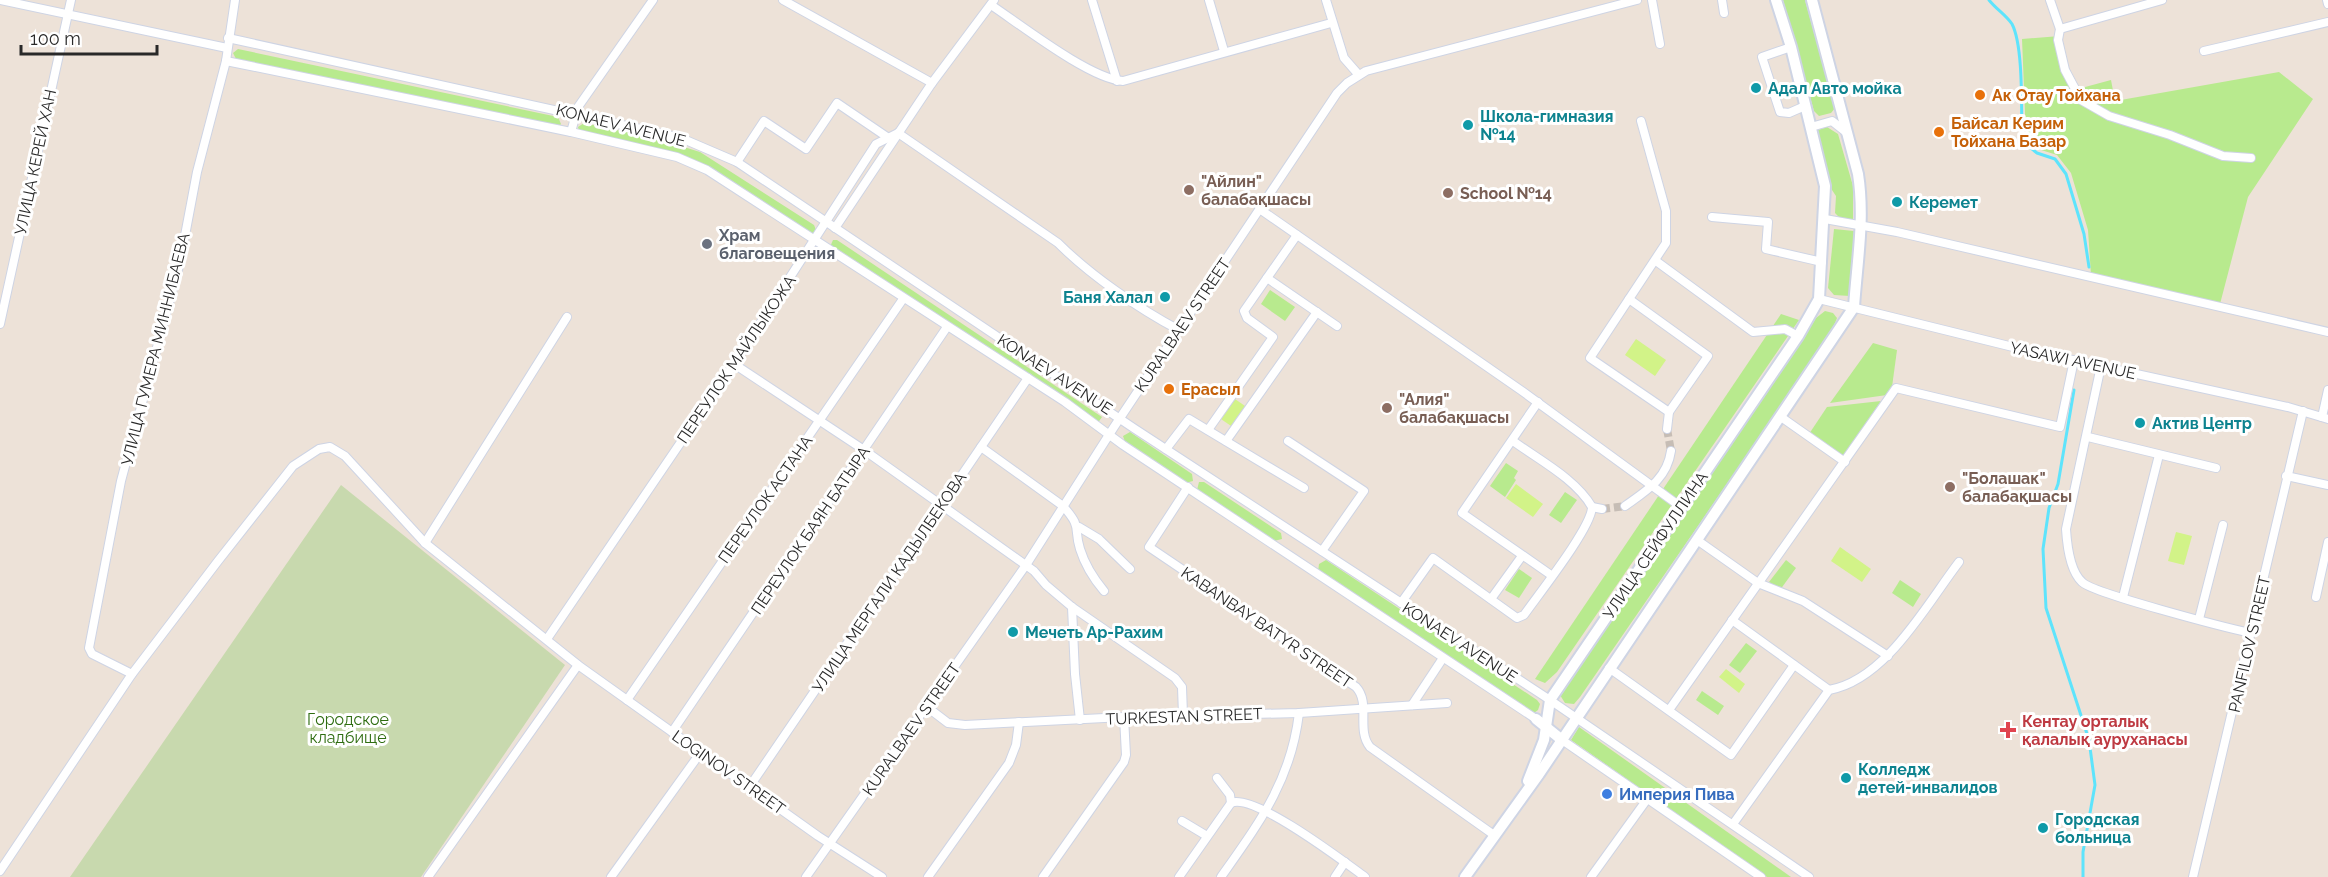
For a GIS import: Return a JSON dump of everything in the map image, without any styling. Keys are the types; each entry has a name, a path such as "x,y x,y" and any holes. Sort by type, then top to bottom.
{"main road":[{"path":"1776,0 1791,47 1825,186 1819,299"},
{"path":"1812,0 1858,174 1862,226 1854,307"},
{"name":"УЛИЦА СЕЙФУЛЛИНА","path":"1516,802 1537,762 1544,740 1540,722 1550,700 1798,336 1819,299"},
{"name":"УЛИЦА СЕЙФУЛЛИНА","path":"1516,802 1562,740 1854,307"},
{"name":"KONAEV AVENUE","path":"1540,722 1562,740"},
{"path":"1465,877 1516,802"}],"street":[{"path":"0,0 227,48"},
{"name":"УЛИЦА КЕРЕЙ ХАН","path":"0,324 71,0"},
{"name":"УЛИЦА ГУМЕРА МИННИБАЕВА","path":"132,674 92,654 89,648 121,481 180,262 197,172 226,61 235,0"},
{"path":"571,132 576,114 653,0"},
{"path":"783,0 932,83"},
{"path":"1092,0 1117,81"},
{"path":"1209,0 1224,51"},
{"path":"1326,0 1331,23 1344,58 1358,74"},
{"name":"KURALBAEV STREET","path":"806,877 1026,565 1120,417 1261,210 1337,93 1358,74 1637,0"},
{"path":"1652,0 1660,44"},
{"path":"1722,0 1724,12"},
{"path":"2050,0 2060,29 2058,40 2065,70 2081,100 2093,109 2223,156 2251,158"},
{"path":"2060,29 2162,0"},
{"path":"835,228 932,83 992,3 1078,62 1117,81 1331,23"},
{"path":"2204,51 2328,22"},
{"name":"KONAEV AVENUE","path":"228,38 681,138 737,162 1166,449 1576,717 1809,877"},
{"path":"1791,47 1762,57 1780,112 1789,113 1805,106"},
{"name":"KONAEV AVENUE","path":"226,61 571,132 692,162 1028,378 1540,722"},
{"path":"737,162 764,122 806,149 837,103 887,137"},
{"path":"1641,120 1666,211 1666,243 1590,358 1669,412"},
{"path":"1810,127 1832,121 1847,133"},
{"path":"898,133 1058,243 1071,256 1136,303 1179,330"},
{"name":"ПЕРЕУЛОК МАЙЛЫКОЖА","path":"547,639 734,364 876,144 898,133"},
{"path":"1261,210 1538,402 1681,507"},
{"path":"1712,217 1768,222 1766,249 1822,262"},
{"path":"1825,219 2328,332"},
{"path":"1208,430 1273,338 1244,315 1297,235"},
{"path":"1656,261 1753,332 1785,329 1798,336"},
{"path":"1267,278 1337,326"},
{"name":"ПЕРЕУЛОК АСТАНА","path":"627,700 903,299"},
{"path":"1629,299 1708,356 1669,412 1667,429"},
{"name":"YASAWI AVENUE","path":"1819,299 2013,347 2325,418"},
{"path":"1226,441 1317,312"},
{"path":"425,543 567,317"},
{"name":"ПЕРЕУЛОК БАЯН БАТЫРА","path":"672,732 947,327"},
{"path":"1669,710 1896,388 2060,427 2074,360"},
{"path":"734,364 943,505 1026,565 1072,607 1180,683 1184,695 1183,715"},
{"path":"2101,366 2088,437 2066,529 2067,542 2080,580 2085,585 2123,597 2251,633"},
{"name":"УЛИЦА МЕРГАЛИ КАДЫЛБЕКОВА","path":"750,786 1028,378"},
{"path":"2325,418 2328,390"},
{"path":"1538,402 1462,513 1551,576"},
{"name":"PANFILOV STREET","path":"2193,877 2302,411"},
{"path":"1781,417 1845,462"},
{"path":"1166,449 1189,419 1304,489"},
{"path":"2088,437 2216,468"},
{"path":"1288,441 1364,491 1322,551"},
{"path":"1401,603 1433,558 1517,618 1551,576 1590,518 1592,507 1587,499 1566,480 1513,441"},
{"name":"LOGINOV STREET","path":"0,871 132,674 277,484 293,466 319,449 330,447 345,456 425,543 578,665 829,844 844,850 882,877"},
{"path":"981,447 1063,506 1078,526 1099,539 1130,569"},
{"path":"1624,506 1654,486 1669,463 1671,451"},
{"path":"2123,597 2159,455"},
{"path":"2286,476 2328,485"},
{"name":"KABANBAY BATYR STREET","path":"1188,487 1149,547 1356,687 1361,695 1364,738 1376,753 1494,835"},
{"path":"1592,507 1602,509"},
{"path":"2199,619 2223,525"},
{"path":"1078,526 1079,545 1083,559 1092,577 1104,591"},
{"path":"1696,540 1758,583 1803,601 1888,656"},
{"path":"2316,597 2328,542"},
{"path":"1491,599 1522,556"},
{"path":"1732,620 1829,690 1843,688 1859,679 1888,656 1959,562"},
{"path":"1072,607 1080,720"},
{"path":"1412,705 1443,658"},
{"path":"428,877 578,665"},
{"path":"1609,668 1731,755 1794,665"},
{"path":"1733,824 1829,690"},
{"name":"TURKESTAN STREET","path":"927,707 942,719 955,724 1299,713 1447,703"},
{"path":"1221,877 1268,811 1292,753 1299,713"},
{"path":"1043,877 1124,762 1126,755 1124,717"},
{"path":"928,877 1009,763 1016,745 1019,722"},
{"name":"KONAEV AVENUE","path":"1562,740 1761,877"},
{"path":"611,877 701,752"},
{"path":"1217,778 1230,795 1231,803"},
{"path":"1591,877 1648,798"},
{"path":"1179,877 1231,803 1239,801 1268,811 1365,877"},
{"path":"1182,820 1207,836"},
{"path":"1335,877 1345,862"}],"green space":[{"path":"1783,0 1805,0 1835,108 1831,113 1819,116 1814,111"},
{"path":"2060,36 2074,90 2111,80 2115,101 2279,72 2313,99 2248,197 2220,304 2091,275 2088,230 2071,173 2057,155 2038,149 2026,137 2022,39"},
{"path":"238,49 558,117 561,124 559,127 236,59 233,53"},
{"path":"584,123 658,139 700,152 814,225 816,230 812,234 710,170 579,131 578,127"},
{"path":"1827,127 1838,134 1853,186 1853,220 1840,218 1835,213 1836,196 1832,190 1816,136 1818,130"},
{"path":"1834,229 1854,231 1855,234 1850,296 1834,295 1828,288"},
{"path":"833,240 837,240 1102,417 1097,424 830,247"},
{"path":"1270,290 1295,307 1285,321 1261,304"},
{"path":"1825,311 1833,313 1837,318 1831,333 1580,697 1574,704 1565,703 1560,695 1816,318"},
{"path":"1781,314 1799,320 1557,672 1545,683 1535,679"},
{"path":"1636,339 1666,360 1655,376 1625,355"},
{"path":"1873,343 1897,350 1892,387 1887,395 1830,403"},
{"path":"1232,397 1248,408 1234,428 1218,417"},
{"path":"1881,401 1843,457 1809,434 1827,407"},
{"path":"1130,432 1192,474 1193,481 1185,483 1125,442 1123,436"},
{"path":"1506,463 1518,471 1514,478 1516,480 1505,497 1490,486"},
{"path":"1199,482 1204,482 1281,533 1282,539 1274,541 1197,490"},
{"path":"1516,484 1543,504 1533,517 1506,498"},
{"name":"Городское кладбище","path":"341,485 565,665 421,877 70,877"},
{"path":"1565,492 1577,500 1561,523 1549,515"},
{"path":"2176,532 2192,536 2184,565 2168,561"},
{"path":"1840,547 1871,569 1862,582 1831,561"},
{"path":"1326,560 1537,700 1540,704 1538,710 1534,713 1318,572 1319,564"},
{"path":"1786,560 1796,568 1780,590 1769,582"},
{"path":"1519,569 1532,578 1519,598 1505,590"},
{"path":"1900,580 1921,594 1913,607 1892,593"},
{"path":"1746,643 1757,651 1740,673 1729,665"},
{"path":"1726,669 1745,684 1739,693 1719,677"},
{"path":"1702,691 1724,706 1718,715 1696,700"},
{"path":"1579,727 1791,877 1767,877 1571,740"}],"waterway":[{"path":"1989,0 2010,21 2016,34 2022,98 2022,141 2037,153 2055,159 2066,174 2084,234 2089,267"},
{"path":"2074,390 2058,484 2049,508 2043,549 2046,608 2089,740 2095,785 2083,852 2083,877"}],"tunnel":[{"path":"1667,429 1671,451"},
{"path":"1602,509 1625,506"}],"place":[{"name":"Адал Авто мойка","path":"1756,88"},
{"name":"Ак Отау Тойхана","path":"1980,95"},
{"name":"Школа-гимназия №14","path":"1468,125"},
{"name":"Байсал Керим Тойхана Базар","path":"1939,132"},
{"name":"\"Айлин\" балабақшасы","path":"1189,190"},
{"name":"School №14","path":"1448,193"},
{"name":"Керемет","path":"1897,202"},
{"name":"Храм благовещения","path":"707,244"},
{"name":"Баня Халал","path":"1165,297"},
{"name":"Ерасыл","path":"1169,389"},
{"name":"\"Алия\" балабақшасы","path":"1387,408"},
{"name":"Актив Центр","path":"2140,423"},
{"name":"\"Болашак\" балабақшасы","path":"1950,487"},
{"name":"Мечеть Ар-Рахим","path":"1013,632"},
{"name":"Кентау орталық қалалық ауруханасы","path":"2008,730"},
{"name":"Колледж детей-инвалидов","path":"1846,778"},
{"name":"Империя Пива","path":"1607,794"},
{"name":"Городская больница","path":"2043,828"}]}
